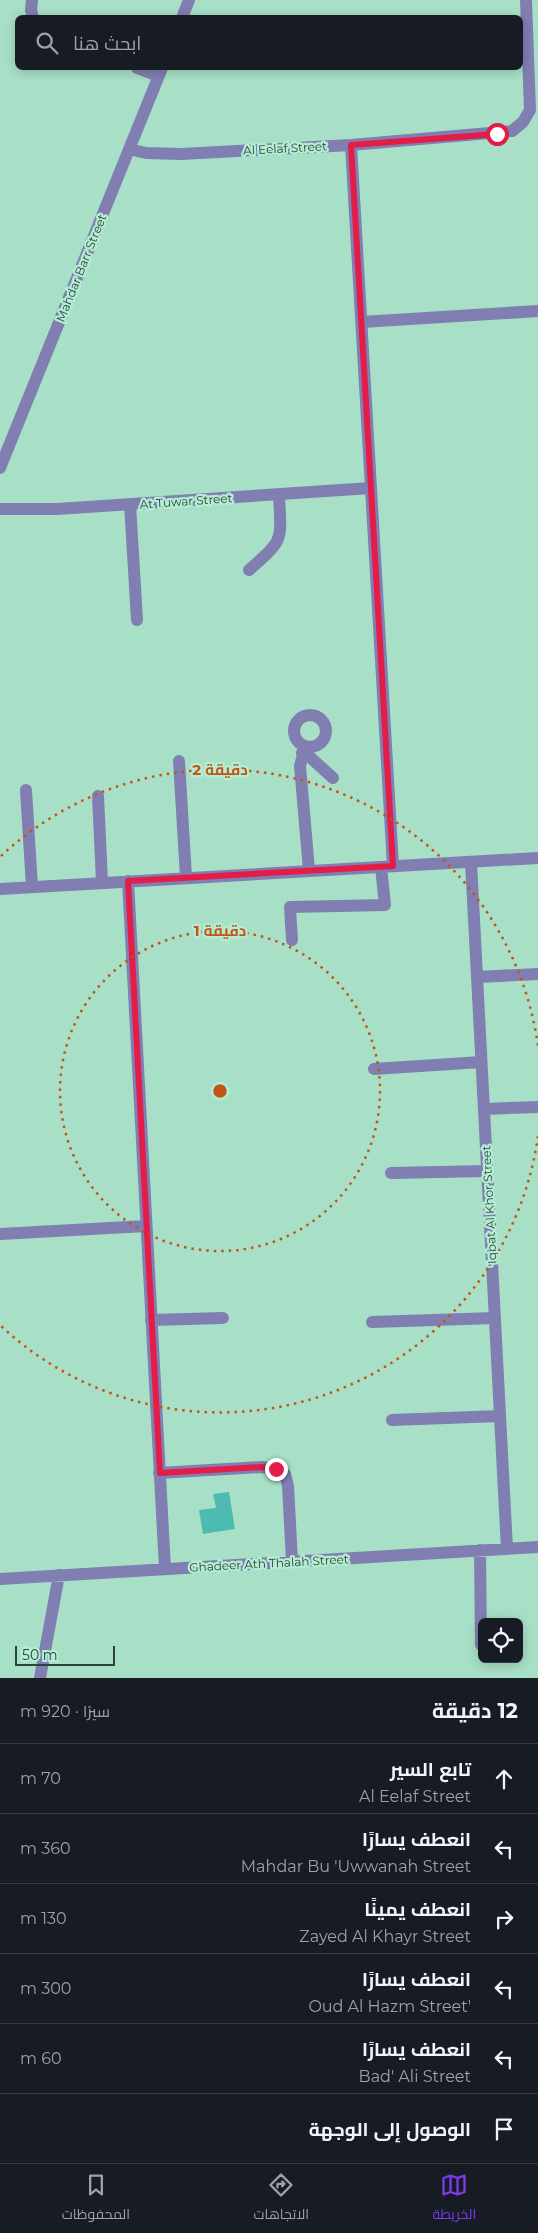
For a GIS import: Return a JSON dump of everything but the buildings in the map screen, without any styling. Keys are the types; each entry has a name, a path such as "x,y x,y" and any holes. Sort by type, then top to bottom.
{"street":[{"path":"32,0 32,15"},
{"path":"183,15 189,0"},
{"name":"Al Eelaf Street","path":"130,149 161,155 351,145 497,134 512,131 523,122 530,110 531,95 526,0"},
{"name":"Mahdar Barr Street","path":"0,468 160,72"},
{"path":"292,940 290,907 385,905 387,867 371,488 351,145"},
{"path":"362,322 538,311"},
{"name":"At Tuwar Street","path":"0,509 57,509 371,488"},
{"path":"249,570 273,549 280,537 278,495"},
{"path":"130,504 137,620"},
{"path":"309,870 300,766 303,750 333,778"},
{"path":"179,761 186,877"},
{"path":"26,790 32,887"},
{"path":"98,796 102,882"},
{"path":"0,889 538,858"},
{"name":"'Iqbat Al Khor Street","path":"471,862 507,1549"},
{"path":"128,881 164,1569"},
{"path":"477,977 538,974"},
{"path":"374,1070 481,1062"},
{"path":"484,1110 538,1108"},
{"path":"391,1173 487,1171"},
{"path":"0,1234 146,1226"},
{"path":"151,1320 223,1318"},
{"path":"372,1322 495,1318"},
{"path":"392,1420 500,1416"},
{"path":"160,1473 262,1467 276,1469 285,1474 288,1486 292,1561"},
{"name":"Ghadeer Ath Thalah Street","path":"0,1579 538,1547"},
{"path":"480,1550 480,1618"},
{"path":"40,1678 59,1575"}],"route":[{"path":"276,1469 262,1467 160,1473 128,881 393,866 351,145 497,134"}]}
